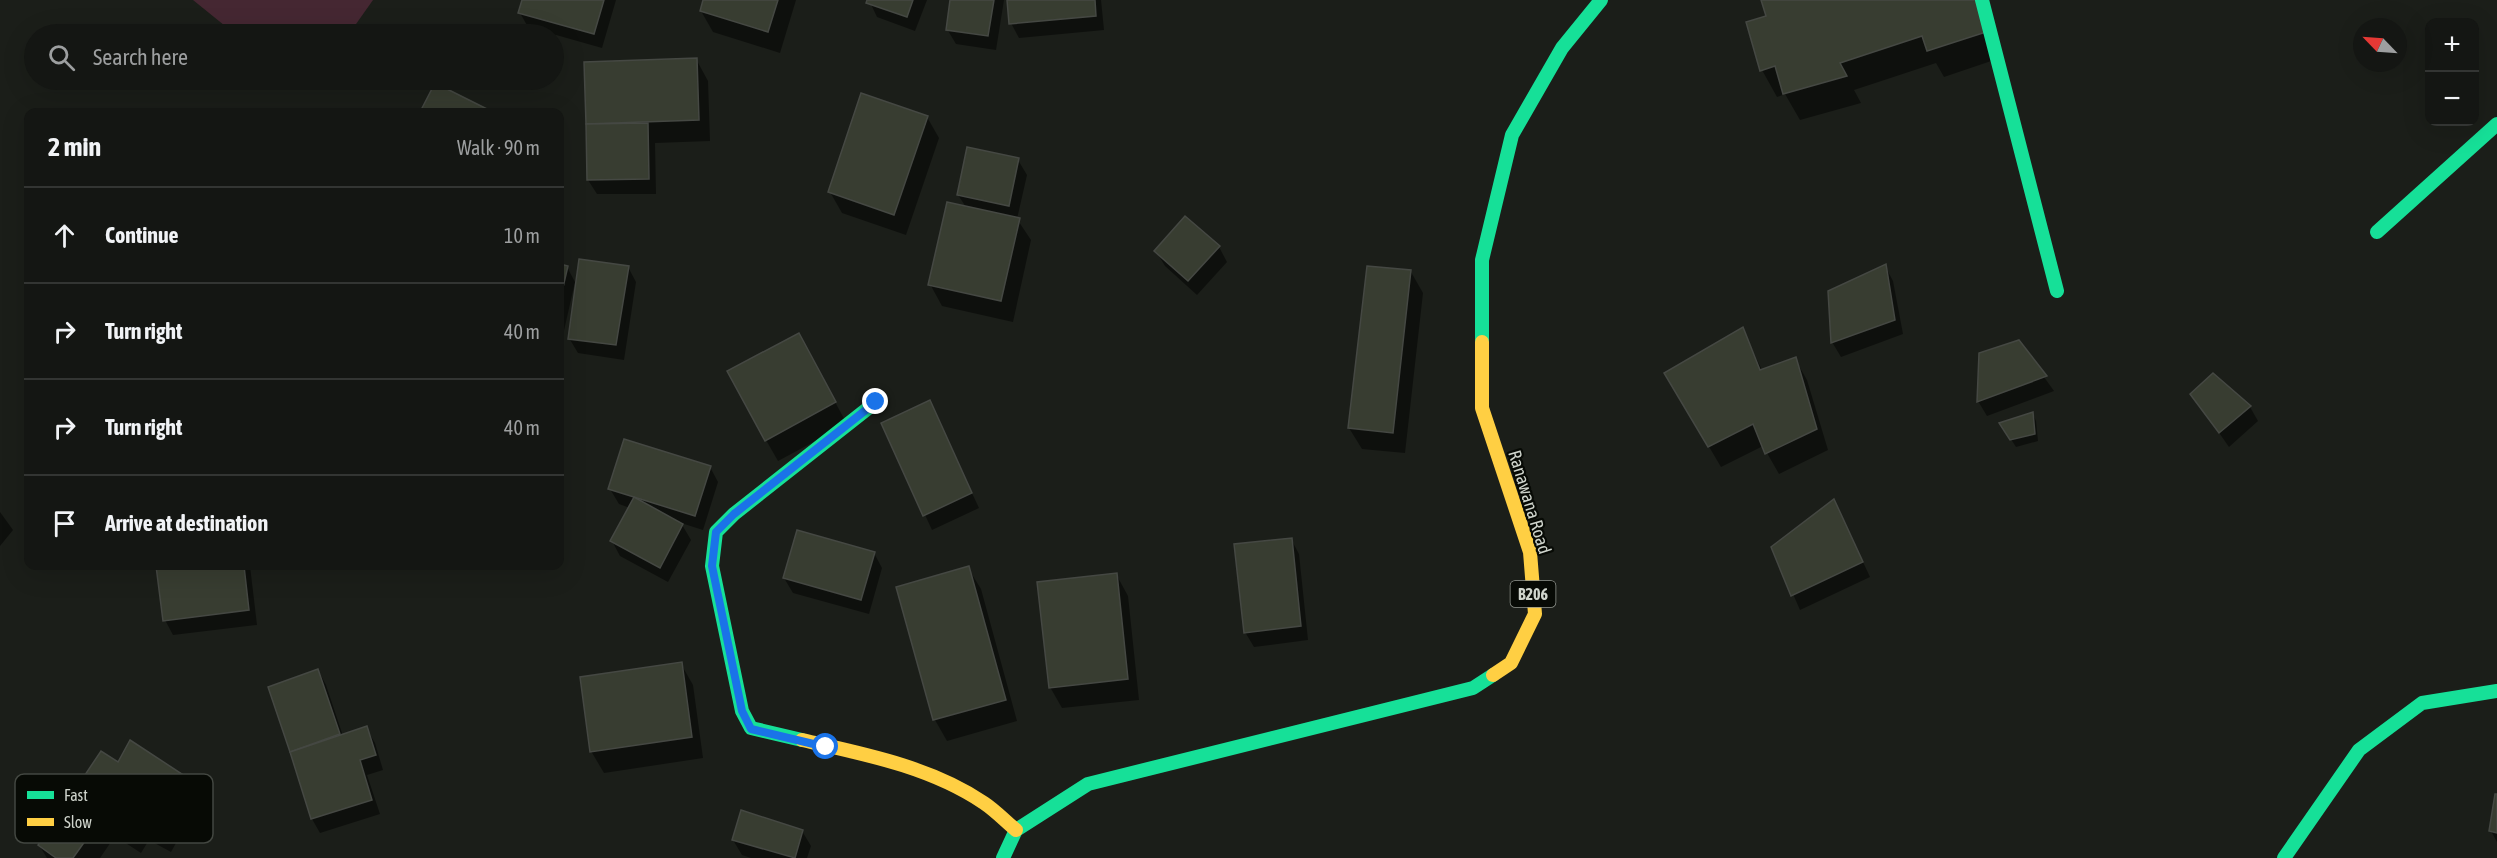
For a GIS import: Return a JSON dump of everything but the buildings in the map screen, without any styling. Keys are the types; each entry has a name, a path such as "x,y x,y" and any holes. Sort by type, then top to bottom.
{"street":[{"name":"Ranawana Road","path":"1016,830 1088,784 1473,688 1511,663 1535,614 1530,552 1482,408 1482,260 1512,135 1563,48 1601,0"},
{"path":"1982,0 2057,291"},
{"path":"2377,232 2497,124"},
{"path":"876,402 734,514 716,532 712,566 742,711 751,729 870,758 931,777 984,803 1016,830 1003,858"},
{"path":"2284,858 2359,750 2422,702 2497,691"}],"shaded area":[{"path":"193,0 373,0 356,24 223,24"}],"traffic: fast":[{"path":"1482,342 1482,260 1512,135 1562,48 1601,0"},
{"path":"1982,0 2057,291"},
{"path":"2377,232 2497,124"},
{"path":"802,740 751,728 742,711 712,566 716,532 734,514 876,402"},
{"path":"1003,858 1016,830 1088,784 1473,688 1493,675"},
{"path":"2284,858 2359,750 2422,703 2497,691"}],"traffic: slow":[{"path":"1482,342 1482,408 1530,552 1535,614 1511,663 1493,675"},
{"path":"802,740 896,763 942,780 984,803 1016,830"}],"route":[{"path":"826,747 751,729 742,711 712,566 716,532 734,514 876,402"}]}
